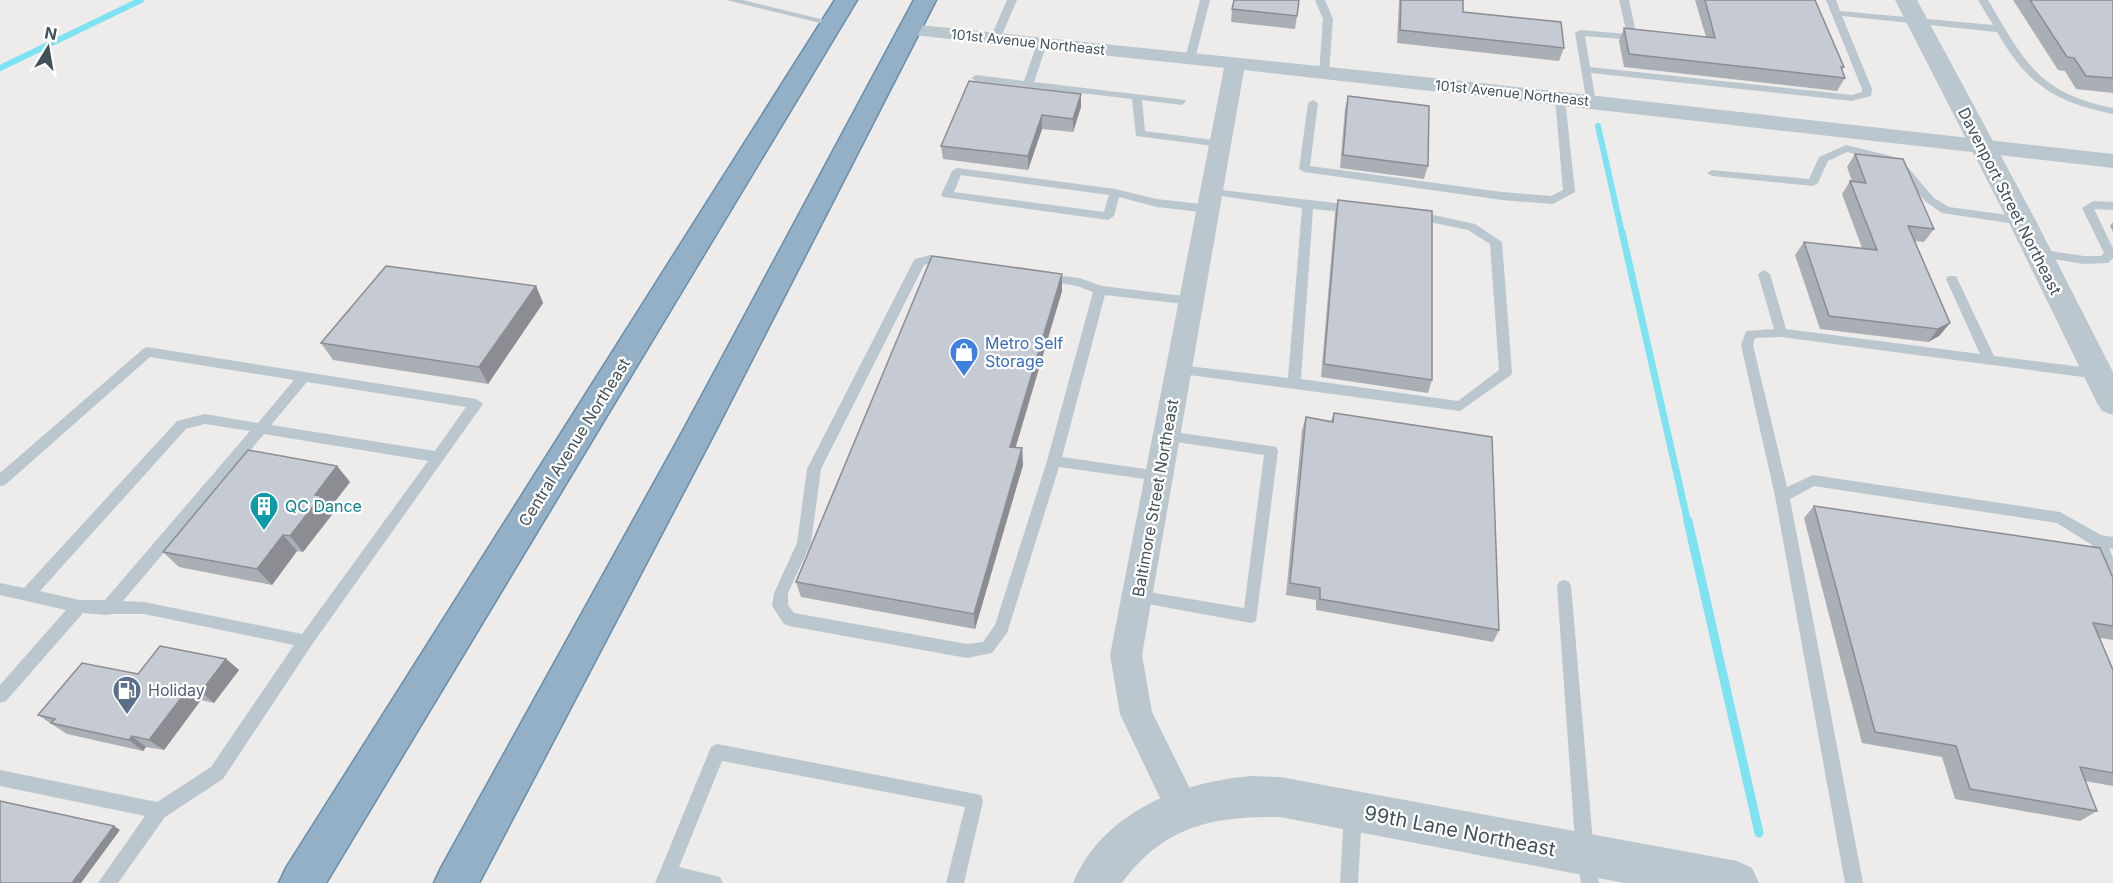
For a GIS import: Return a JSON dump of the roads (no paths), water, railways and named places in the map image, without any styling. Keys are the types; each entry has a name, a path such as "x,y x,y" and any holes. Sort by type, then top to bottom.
{"highway":[{"name":"Central Avenue Northeast","path":"301,883 839,12"},
{"path":"456,883 699,432 918,15"}],"street":[{"name":"Davenport Street Northeast","path":"1911,10 2107,388"},
{"name":"101st Avenue Northeast","path":"918,15 995,39 1560,98 1842,139 1983,146 2113,161"},
{"name":"Baltimore Street Northeast","path":"1183,809 1136,714 1126,655 1235,64"},
{"name":"99th Lane Northeast","path":"1183,809 1210,799 1244,795 1280,797 1354,810 1588,869 1737,883"},
{"path":"1095,883 1119,851 1149,825 1183,809"}],"lane":[{"path":"731,0 839,12"},
{"path":"995,39 1012,0"},
{"path":"1190,59 1205,0"},
{"path":"1320,0 1328,19 1324,73"},
{"path":"1591,102 1580,33 1632,38 1624,0"},
{"path":"1586,69 1852,98 1867,94 1831,0"},
{"path":"1983,0 2015,57 2028,73 2046,87 2067,98 2113,111"},
{"path":"1836,13 1911,10 2000,29"},
{"path":"1028,84 1042,44"},
{"path":"976,78 1181,102"},
{"path":"1137,96 1140,134 1221,144"},
{"path":"1313,103 1304,169 1502,196 1553,200 1569,192 1560,98"},
{"path":"1712,173 1813,183 1823,159 1842,139 1901,166 1930,200 1946,210 2022,221"},
{"path":"1115,192 1108,216 947,195 957,171 1115,192 1157,202 1210,200 1372,211"},
{"path":"1294,383 1308,205"},
{"path":"2037,253 2084,260 2104,260 2110,254 2088,208 2093,205 2113,206"},
{"path":"1179,370 1460,406 1506,372 1496,242 1471,226 1405,214"},
{"path":"965,264 930,259 920,262 814,469 804,543 781,593 780,606 789,619 967,651 987,648 1002,628 1054,461 1100,290"},
{"path":"1764,274 1781,333"},
{"path":"1033,275 1079,282 1100,290 1192,301"},
{"path":"1952,279 1989,359"},
{"path":"1854,883 1782,496 1747,345 1750,334 1781,333 1989,359 2107,388"},
{"path":"0,481 147,352 476,404 306,641 217,773 159,811 107,883"},
{"path":"107,609 304,377"},
{"path":"26,596 182,425 205,418 259,429 437,457"},
{"path":"1137,596 1251,616 1270,451 1167,436"},
{"path":"1054,461 1159,476"},
{"path":"1782,496 1813,480 2060,518 2105,542 2113,575"},
{"path":"1564,586 1588,869"},
{"path":"0,589 79,606 107,609 144,608 306,641"},
{"path":"0,696 79,606"},
{"path":"714,883 666,878 717,752 975,801 955,883"},
{"path":"0,778 159,811"},
{"path":"1349,883 1354,810"}],"waterway":[{"path":"0,68 141,0"},
{"path":"1598,126 1622,233"},
{"path":"1622,232 1688,523"},
{"path":"1688,521 1759,833"}],"place":[{"name":"Metro Self Storage","path":"964,378"},
{"name":"QC Dance","path":"264,532"},
{"name":"Holiday","path":"127,716"}]}
